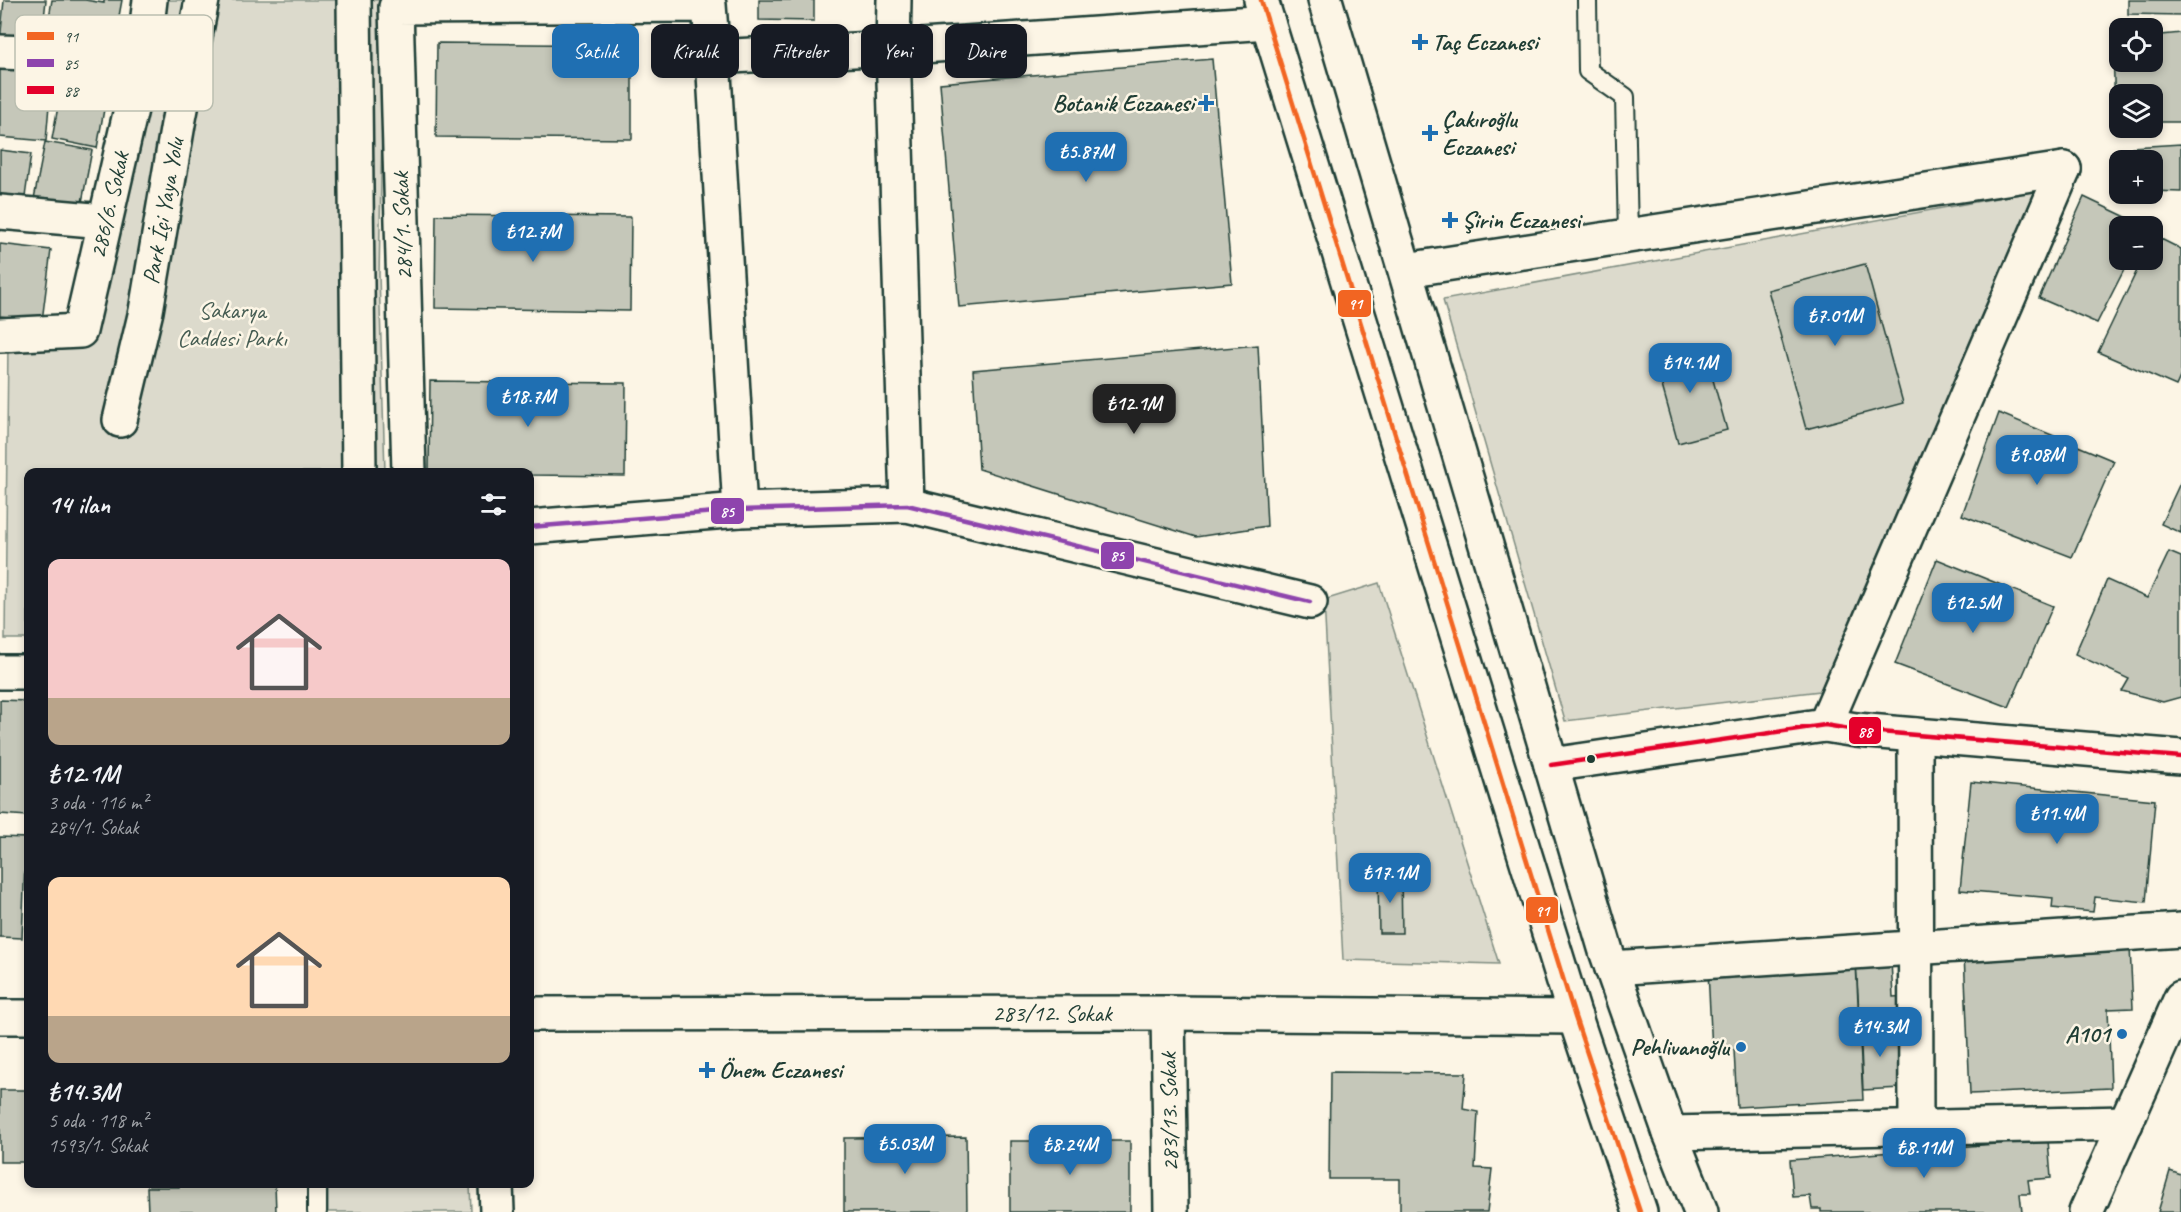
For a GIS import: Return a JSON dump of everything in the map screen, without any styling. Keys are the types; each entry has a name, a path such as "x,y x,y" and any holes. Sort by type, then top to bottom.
{"street":[{"name":"286/6. Sokak","path":"148,15 150,0"},
{"name":"Park İçi Yaya Yolu","path":"199,15 202,0"},
{"path":"354,0 359,468"},
{"path":"894,0 894,24"},
{"path":"1325,0 1612,968 1670,1133 1701,1212"},
{"path":"423,3 709,5 710,24"},
{"name":"284/1. Sokak","path":"409,468 396,7 423,3"},
{"path":"933,44 1265,11 1575,1017 1640,1212"},
{"path":"739,56 861,50"},
{"path":"0,52 15,53"},
{"path":"714,78 740,510"},
{"path":"894,78 907,505"},
{"name":"286/6. Sokak","path":"0,334 80,331 130,111"},
{"name":"Park İçi Yaya Yolu","path":"120,420 146,311 181,111"},
{"path":"1406,270 2064,169 1825,725"},
{"path":"0,212 104,221"},
{"path":"534,526 740,510 907,505 1310,602"},
{"path":"0,672 24,672"},
{"path":"1551,765 1825,725 1916,735 2181,757"},
{"path":"1916,735 1916,1128"},
{"path":"1612,968 2181,930"},
{"path":"2086,1212 2126,1124 2173,1034 2181,998"},
{"name":"283/12. Sokak","path":"534,1014 1168,1013 1575,1017"},
{"name":"283/13. Sokak","path":"1168,1013 1171,1212"},
{"path":"0,1017 24,1017"},
{"path":"1670,1133 2126,1124"},
{"path":"496,1188 497,1212"}],"lane":[{"path":"1587,0 1588,71 1625,97 1628,236"},
{"path":"317,1188 317,1212"}],"green space":[{"name":"Sakarya Caddesi Parkı","path":"149,0 389,0 384,33 379,275 385,468 24,468 24,639 5,639 8,343 80,330 126,111 213,111 213,15 146,15"},
{"path":"2035,191 1820,691 1565,721 1443,300"},
{"path":"1379,583 1499,964 1343,960 1324,600"},
{"path":"328,1188 470,1188 471,1212 328,1212"}],"building":[{"path":"4,0 46,0 44,15 15,15 15,43 0,42"},
{"path":"52,0 85,0 104,3 104,0 122,0 119,15 50,15"},
{"path":"759,0 814,0 814,21 759,20"},
{"path":"2128,0 2181,0 2181,15 2128,14"},
{"path":"2181,33 2181,122 2163,122 2163,84 2114,84 2114,72 2163,72 2163,35"},
{"path":"437,43 552,44 552,78 632,78 632,139 436,137"},
{"path":"1212,59 1232,283 959,307 940,83 1027,78 1027,75"},
{"path":"0,64 15,65 15,111 48,111 46,141 0,137"},
{"path":"57,111 104,111 97,148 52,139"},
{"path":"45,142 92,150 79,218 32,209"},
{"path":"2181,144 2181,192 2163,191 2163,150 2132,150 2132,147"},
{"path":"0,150 31,154 23,211 0,208"},
{"path":"2084,197 2124,216 2109,216 2109,270 2124,270 2097,323 2039,298"},
{"path":"436,215 631,217 630,311 435,308"},
{"path":"2163,240 2181,249 2181,375 2176,386 2098,352 2137,270 2163,270"},
{"path":"0,244 51,250 42,321 0,316"},
{"path":"1865,264 1903,403 1806,429 1768,290"},
{"path":"1703,344 1727,430 1678,443 1654,357"},
{"path":"1258,345 1267,526 1196,537 979,469 973,370"},
{"path":"430,381 626,383 625,476 534,475 534,468 429,468"},
{"path":"1999,413 2114,461 2072,557 1962,515"},
{"path":"2181,481 2181,533 2161,524"},
{"path":"2169,552 2181,557 2181,697 2163,702 2122,691 2129,679 2075,654 2107,580 2147,598"},
{"path":"1937,559 2053,606 2009,707 1895,664"},
{"path":"0,700 24,701 24,816 0,814"},
{"path":"1971,782 2155,800 2146,902 2095,897 2093,912 2052,908 2053,898 1960,890"},
{"path":"0,837 24,838 22,938 0,937"},
{"path":"1401,875 1402,933 1379,933 1378,876"},
{"path":"2130,947 2133,1008 2108,1009 2111,1088 1970,1094 1964,954"},
{"path":"1891,961 1893,997 1906,996 1907,1026 1860,1028 1856,963"},
{"path":"1856,963 1863,1100 1737,1107 1734,1050 1712,1051 1708,971"},
{"path":"1898,1026 1901,1088 1863,1090 1860,1028"},
{"path":"1330,1072 1466,1073 1463,1109 1478,1112 1475,1168 1492,1169 1487,1212 1400,1212 1400,1179 1329,1179"},
{"path":"0,1090 24,1090 24,1162 0,1162"},
{"path":"966,1137 967,1212 844,1212 844,1138"},
{"path":"2048,1140 2051,1178 2028,1180 2030,1194 2020,1194 2022,1212 1821,1212 1821,1209 1812,1209 1810,1196 1793,1197 1790,1160"},
{"path":"1010,1141 1130,1141 1130,1212 1010,1212"},
{"path":"2170,1171 2181,1175 2181,1212 2158,1212"},
{"path":"147,1188 275,1188 276,1212 148,1212"}],"transit line":[{"name":"91","path":"1261,0 1575,1017 1640,1212"},
{"name":"85","path":"534,527 740,510 907,505 1310,602"},
{"name":"88","path":"1551,765 1825,725 1856,730 2181,757"}],"place":[{"name":"Taç Eczanesi","path":"1420,42"},
{"name":"Botanik Eczanesi","path":"1206,103"},
{"name":"Çakıroğlu Eczanesi","path":"1430,133"},
{"name":"Şirin Eczanesi","path":"1450,220"},
{"name":"A101","path":"2122,1034"},
{"name":"Pehlivanoğlu","path":"1741,1047"},
{"name":"Önem Eczanesi","path":"707,1070"}]}
